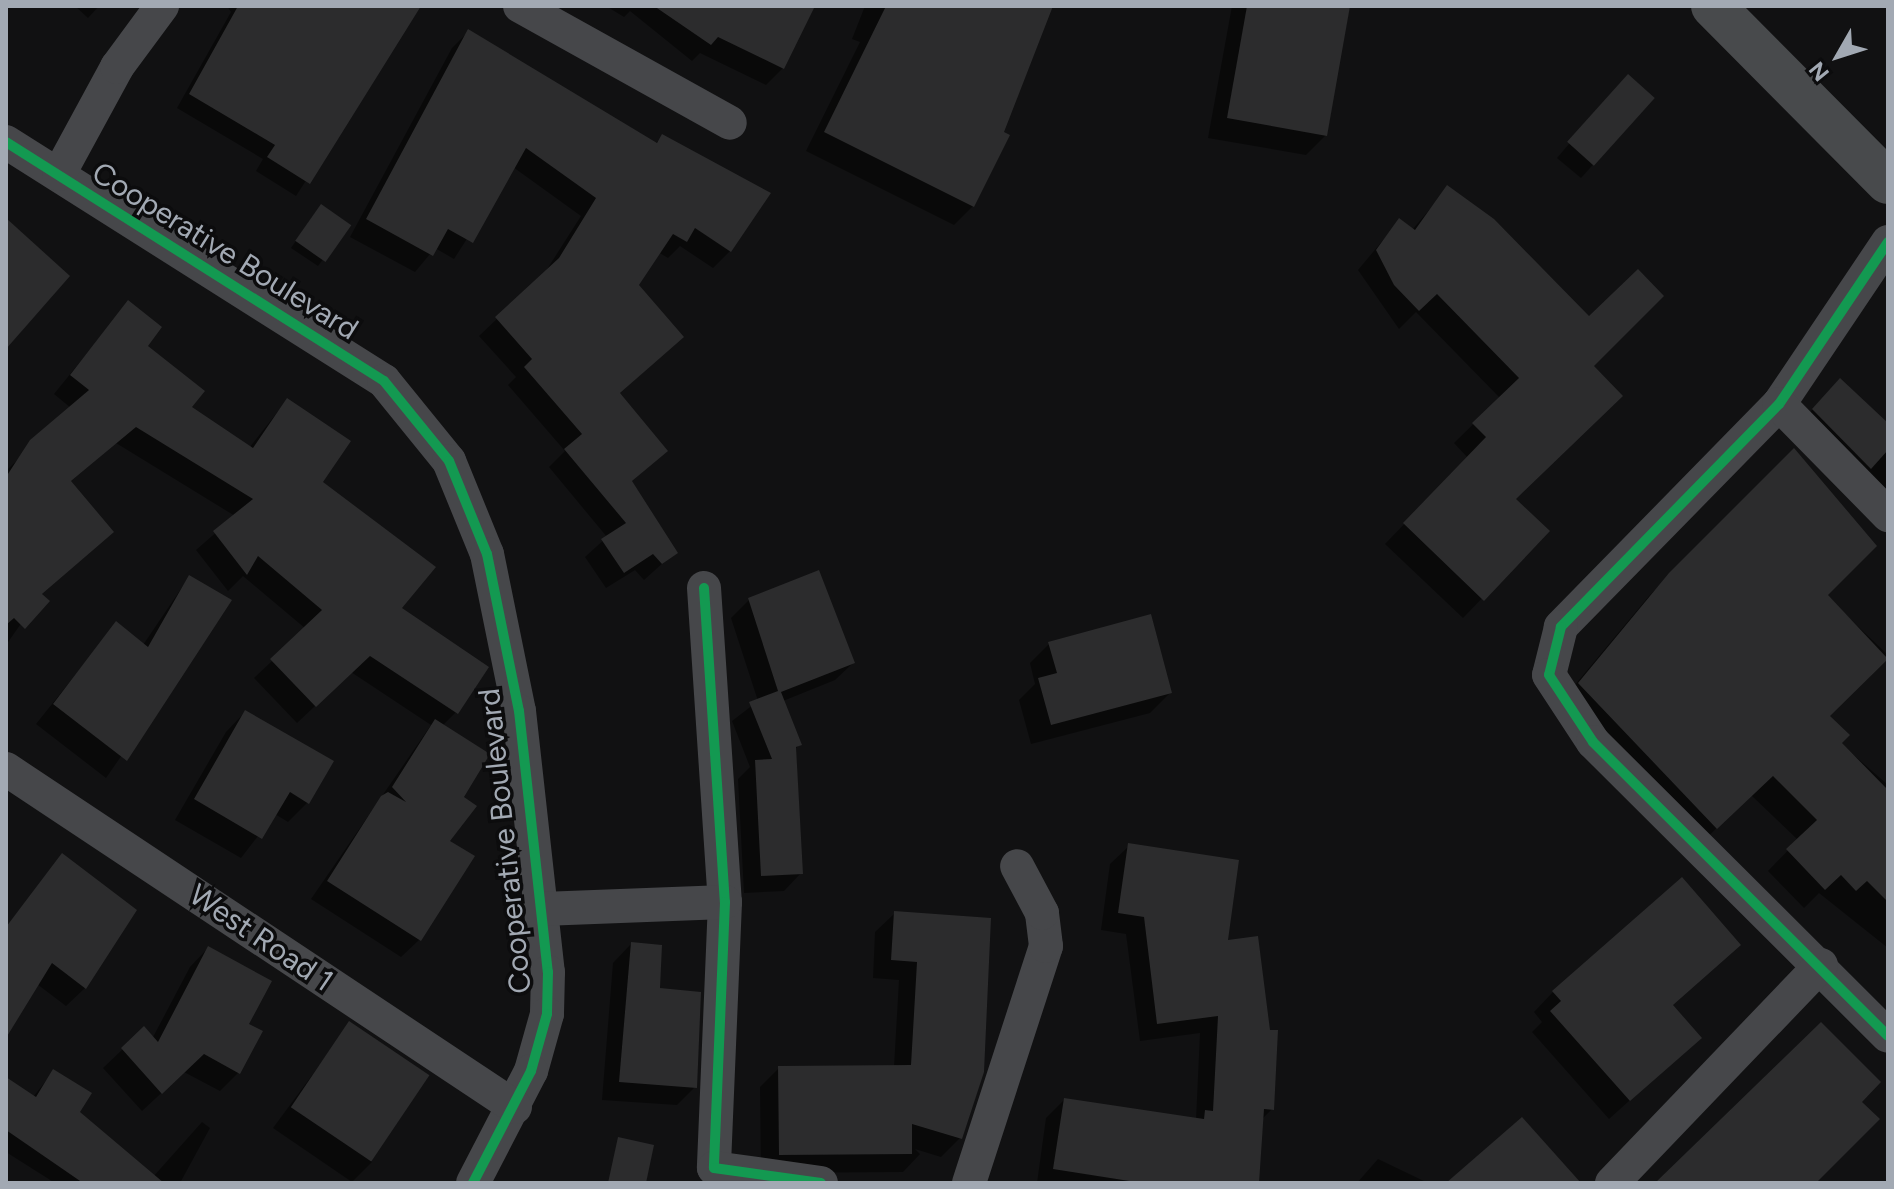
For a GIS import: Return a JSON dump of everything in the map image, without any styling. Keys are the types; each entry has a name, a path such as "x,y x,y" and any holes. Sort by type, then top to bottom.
{"highway":[{"path":"1713,6 1888,182"}],"street":[{"path":"59,174 117,67 162,6"},
{"path":"520,6 730,123"},
{"name":"Cooperative Boulevard","path":"6,142 384,381 449,461 487,554 519,711 542,909 547,1014 515,1107 473,1183"},
{"path":"1888,242 1779,404 1561,627 1549,675 1593,742 1821,965 1888,1036"},
{"path":"1779,404 1888,515"},
{"path":"704,588 725,902 712,1176 821,1183"},
{"name":"West Road 1","path":"6,769 515,1107"},
{"path":"969,1183 1046,946 1042,913 1017,866"},
{"path":"542,909 725,902"},
{"path":"1612,1183 1821,965"}],"building":[{"path":"238,6 421,6 310,184 267,157 275,145 189,94"},
{"path":"654,6 815,6 784,69 718,37 711,45"},
{"path":"886,6 1053,6 1004,132 1010,135 974,207 824,132"},
{"path":"1247,6 1350,6 1327,136 1227,118"},
{"path":"468,29 657,143 662,134 771,193 731,252 695,228 687,242 673,234 639,285 684,337 620,393 668,451 632,481 678,553 662,564 653,554 624,573 601,539 626,523 564,449 582,434 524,367 532,359 495,317 559,258 596,198 526,148 473,243 448,229 433,256 366,219"},
{"path":"1628,74 1655,98 1594,166 1567,142"},
{"path":"1447,185 1494,219 1589,316 1638,269 1664,296 1594,366 1623,396 1516,499 1550,531 1484,601 1403,523 1486,437 1472,423 1519,378 1437,294 1419,311 1394,285 1376,250 1399,218 1415,230"},
{"path":"321,204 351,225 325,262 295,241"},
{"path":"6,218 70,276 6,349"},
{"path":"128,300 162,327 148,346 205,391 192,407 253,448 287,398 351,441 323,482 436,567 402,608 489,667 458,714 370,656 316,707 270,659 322,610 258,556 247,575 213,531 253,499 136,427 71,481 114,532 42,594 50,601 25,629 14,618 6,625 6,477 30,440 89,390 70,375"},
{"path":"1840,378 1888,423 1888,450 1871,469 1812,409"},
{"path":"1794,448 1877,546 1828,595 1888,659 1830,716 1850,735 1842,743 1888,790 1888,902 1867,881 1856,891 1841,875 1825,890 1786,849 1817,820 1773,776 1717,829 1578,683 1669,573"},
{"path":"819,570 855,663 781,692 802,745 796,747 803,874 761,876 755,760 772,759 749,702 778,691 748,598"},
{"path":"189,575 232,600 127,761 53,704 116,621 148,647"},
{"path":"1151,614 1172,693 1051,725 1038,678 1057,673 1048,642"},
{"path":"245,710 334,761 309,804 290,792 262,839 194,799"},
{"path":"435,719 490,754 464,797 477,806 450,841 475,856 421,941 327,881 381,796 388,792 406,802 392,787"},
{"path":"1128,843 1239,860 1228,940 1258,936 1270,1030 1278,1030 1274,1110 1264,1109 1259,1183 1142,1183 1053,1169 1064,1098 1204,1119 1205,1110 1213,1111 1218,1016 1157,1024 1144,917 1118,913"},
{"path":"62,853 137,910 86,989 52,963 6,1038 6,927"},
{"path":"1682,877 1741,945 1673,1005 1702,1038 1630,1101 1550,1011 1561,1001 1552,991"},
{"path":"894,911 991,918 984,1072 962,1139 912,1124 912,1154 779,1155 778,1066 911,1065 917,962 891,960"},
{"path":"631,942 662,945 660,988 701,992 697,1088 619,1082"},
{"path":"208,946 272,981 249,1024 263,1031 240,1074 204,1054 162,1094 121,1048 144,1026 158,1042"},
{"path":"349,1021 429,1075 371,1161 291,1107"},
{"path":"1821,1022 1881,1082 1862,1102 1880,1119 1816,1183 1655,1183"},
{"path":"53,1069 92,1093 80,1112 164,1183 83,1183 6,1130 6,1077 36,1097"},
{"path":"1522,1117 1581,1183 1446,1183"},
{"path":"618,1137 654,1145 646,1183 608,1183"}],"cycle path":[{"path":"6,142 384,381 449,461 487,554 519,711 548,972 547,1014 531,1071 473,1183"},
{"path":"1888,242 1779,404 1561,627 1549,675 1593,742 1888,1036"},
{"path":"704,588 725,902 714,1168 821,1183"}]}
